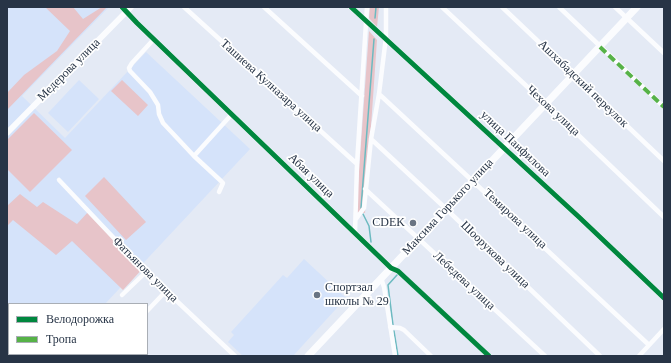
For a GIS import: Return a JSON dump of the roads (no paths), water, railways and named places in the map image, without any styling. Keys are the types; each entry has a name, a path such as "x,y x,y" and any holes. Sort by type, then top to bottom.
{"main road":[{"name":"Максима Горького улица","path":"313,354 418,238 637,7"},
{"name":"Медерова улица","path":"7,133 126,8"}],"street":[{"name":"Ташиева Кулназара улица","path":"184,7 357,164"},
{"path":"264,7 362,96"},
{"name":"улица Панфилова","path":"351,7 386,37 664,298"},
{"path":"355,233 357,164 367,7"},
{"path":"356,219 364,208 371,139 379,94 386,37 386,7"},
{"name":"Чехова улица","path":"442,7 664,217"},
{"name":"Ашхабадский переулок","path":"502,7 664,161"},
{"path":"559,7 664,108"},
{"path":"615,7 664,53"},
{"name":"Абая улица","path":"126,8 154,39 391,268 400,273 489,356"},
{"path":"154,39 132,64 129,68 130,71 150,92 158,105 159,114 163,123 194,156 222,181 223,183 219,192"},
{"name":"Темирова улица","path":"379,94 649,345"},
{"path":"194,156 232,114"},
{"name":"Шоорукова улица","path":"371,139 600,356"},
{"name":"Фатьянова улица","path":"58,180 146,272 235,356"},
{"name":"Лебедева улица","path":"366,189 546,356"},
{"path":"122,296 146,272"},
{"path":"381,278 384,287 395,356"},
{"path":"148,310 166,291"},
{"path":"390,328 400,328 404,330 431,356"},
{"path":"639,356 664,329"}],"waterway":[{"path":"375,18 376,7"},
{"path":"361,208 374,39"},
{"path":"363,214 369,226 371,242"},
{"path":"393,325 388,285 397,275"},
{"path":"394,331 398,356"}],"place":[{"name":"CDEK","path":"413,223"},
{"name":"Спортзал школы № 29","path":"317,295"}]}
